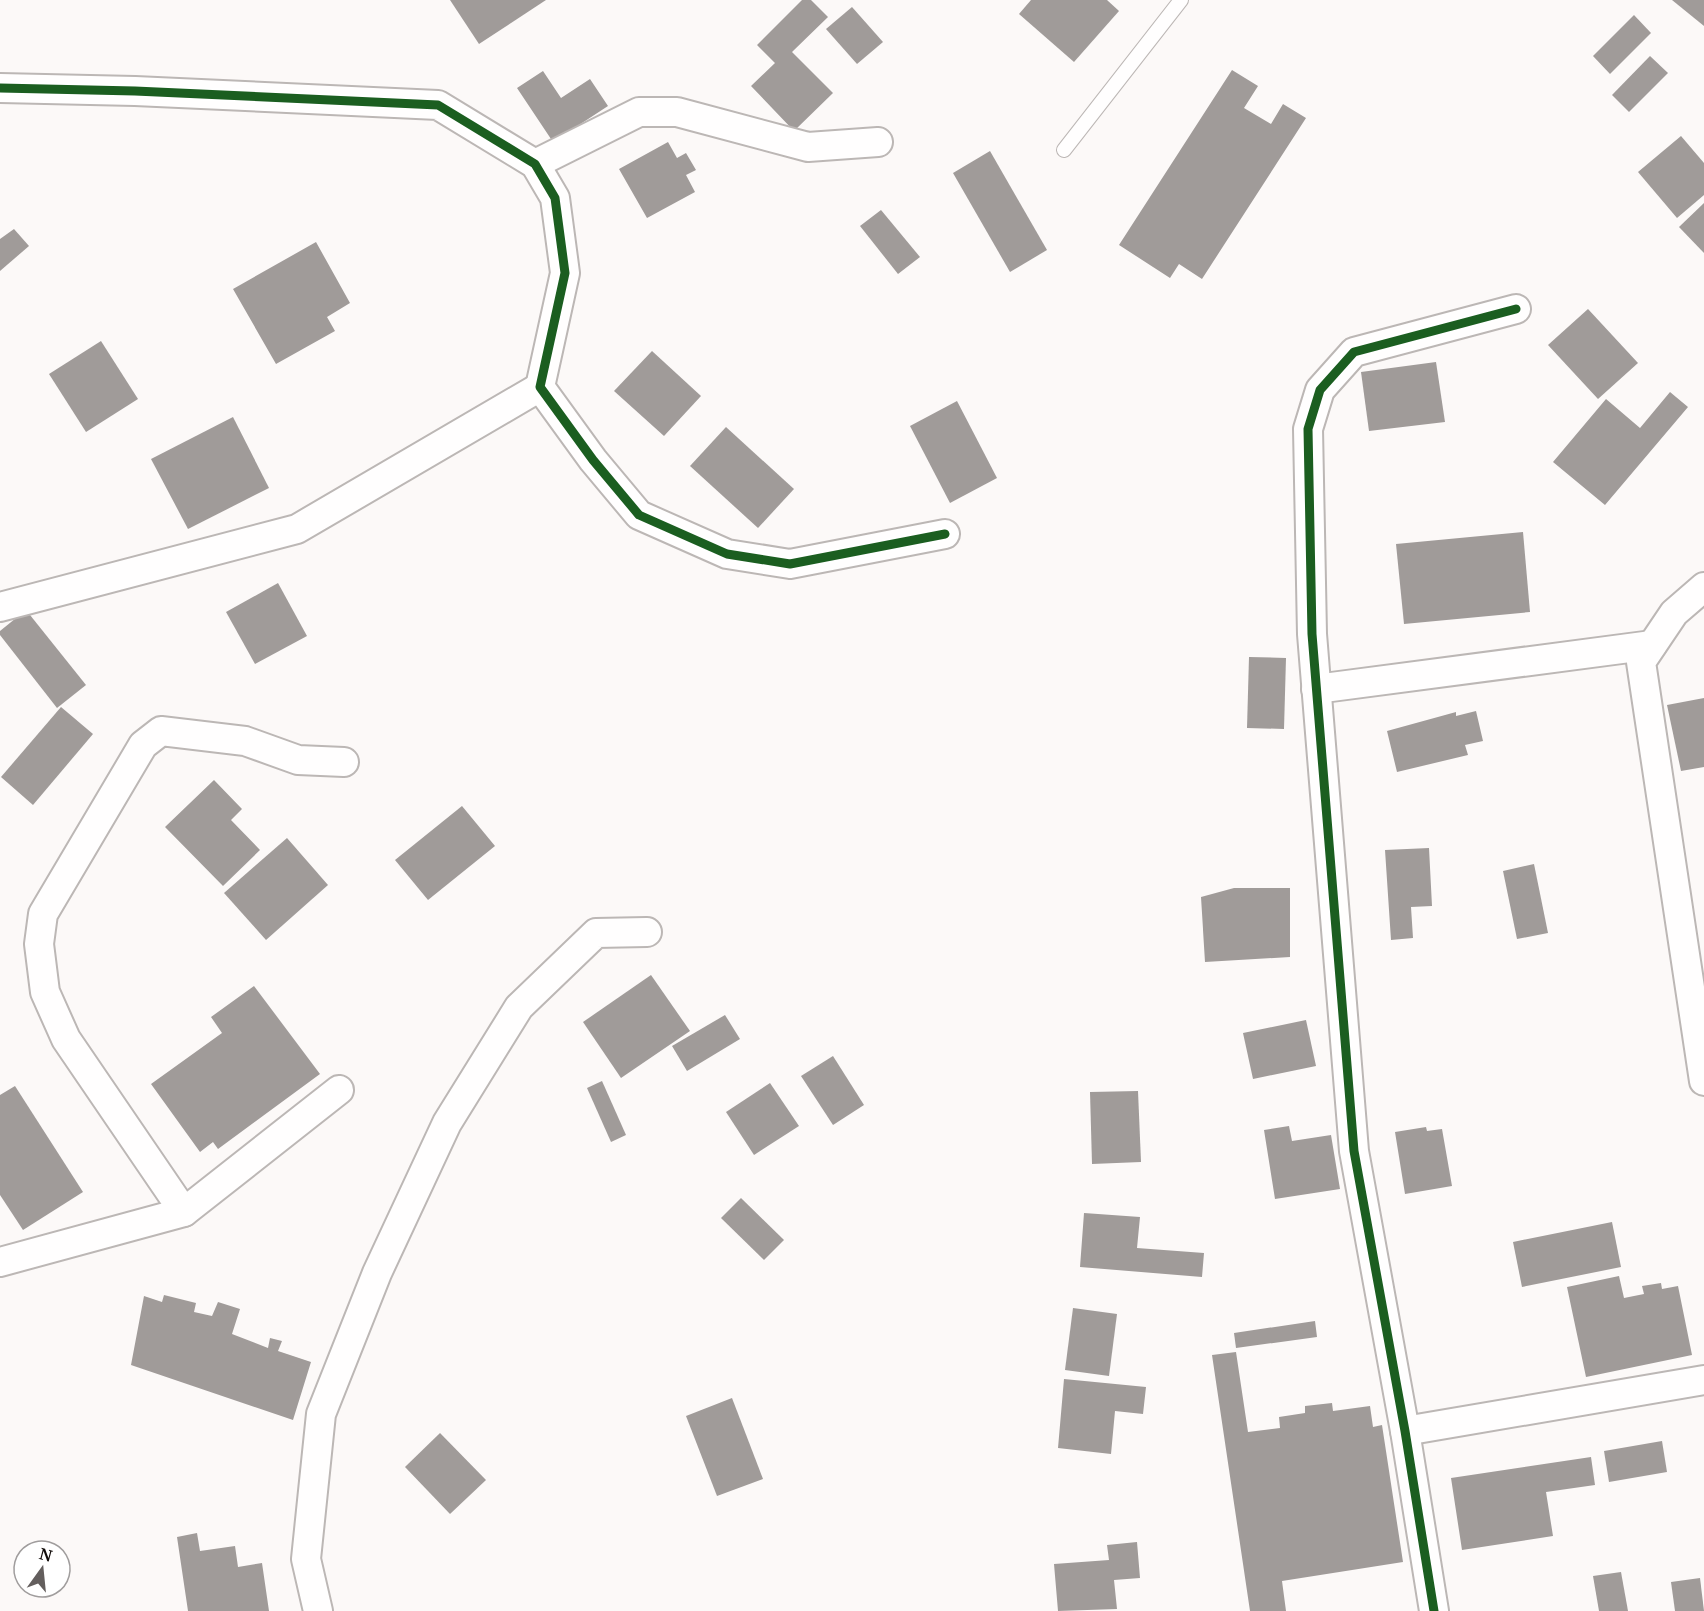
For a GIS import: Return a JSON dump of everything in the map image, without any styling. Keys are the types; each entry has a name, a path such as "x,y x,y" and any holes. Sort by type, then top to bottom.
{"street":[{"path":"0,88 135,91 438,105 535,164 555,198 565,273 540,387 297,529 0,607"},
{"path":"535,164 639,112 677,112 808,147 878,142"},
{"path":"1434,1611 1405,1431 1354,1151 1312,634 1308,429 1320,390 1354,352 1516,309"},
{"path":"540,387 593,460 639,515 727,554 790,564 945,534"},
{"path":"1704,587 1674,613 1641,662 1704,1081"},
{"path":"1316,689 1652,645"},
{"path":"184,1212 66,1039 45,992 39,944 43,914 143,745 162,730 245,741 298,760 344,762"},
{"path":"318,1611 306,1559 321,1414 377,1274 447,1123 519,1007 596,933 647,932"},
{"path":"0,1262 184,1212 339,1090"},
{"path":"1405,1431 1704,1380"}],"lane":[{"path":"1064,150 1181,0"}],"building":[{"path":"450,0 546,0 479,44"},
{"path":"802,0 811,0 828,17 792,52 833,93 794,131 751,86 775,63 757,45"},
{"path":"1031,0 1107,0 1119,11 1074,62 1019,14"},
{"path":"1672,0 1704,0 1704,26"},
{"path":"852,7 883,42 857,64 826,29"},
{"path":"1634,15 1651,33 1610,74 1593,56"},
{"path":"1650,56 1668,73 1629,112 1612,95"},
{"path":"1232,70 1258,86 1244,108 1271,124 1283,104 1306,118 1202,279 1179,264 1170,278 1119,245"},
{"path":"543,71 561,98 590,79 608,106 553,142 517,88"},
{"path":"1681,136 1704,163 1704,195 1677,218 1638,172"},
{"path":"668,142 677,158 686,153 696,170 686,175 695,192 647,218 619,169"},
{"path":"990,151 1047,250 1010,272 953,173"},
{"path":"1704,203 1704,253 1679,227"},
{"path":"881,210 920,257 898,274 860,226"},
{"path":"14,229 29,246 0,271 0,239"},
{"path":"316,242 350,303 327,317 335,331 276,364 233,289"},
{"path":"1588,309 1638,363 1598,399 1548,345"},
{"path":"101,341 138,399 86,432 49,374"},
{"path":"652,351 701,396 664,436 614,391"},
{"path":"1436,362 1445,422 1369,431 1361,372"},
{"path":"1670,392 1688,407 1605,505 1553,462 1606,399 1640,428"},
{"path":"957,401 997,478 950,503 910,426"},
{"path":"233,417 269,488 188,529 151,459"},
{"path":"726,427 794,489 758,528 690,466"},
{"path":"1523,532 1530,612 1404,624 1396,544"},
{"path":"278,583 307,636 255,664 226,612"},
{"path":"26,610 86,685 57,708 0,635 0,631"},
{"path":"1249,657 1286,658 1284,729 1247,728"},
{"path":"1704,698 1704,767 1681,771 1667,705"},
{"path":"61,707 93,734 33,805 1,777"},
{"path":"1476,711 1483,741 1465,745 1468,755 1397,772 1387,731 1456,712 1456,716"},
{"path":"214,780 242,809 231,820 260,850 223,886 165,827"},
{"path":"462,806 495,846 428,900 395,860"},
{"path":"287,838 328,885 266,940 224,893"},
{"path":"1429,848 1432,906 1411,907 1413,938 1391,940 1385,850"},
{"path":"1534,864 1548,933 1517,939 1503,871"},
{"path":"1234,888 1290,888 1290,957 1205,962 1201,897"},
{"path":"651,975 690,1031 621,1078 583,1022"},
{"path":"254,986 320,1074 218,1149 213,1142 200,1152 151,1084 222,1033 211,1017"},
{"path":"725,1015 740,1039 687,1071 672,1046"},
{"path":"1306,1020 1316,1066 1253,1079 1243,1033"},
{"path":"833,1056 864,1105 833,1125 801,1076"},
{"path":"602,1081 626,1135 611,1142 587,1088"},
{"path":"770,1083 799,1126 754,1155 726,1112"},
{"path":"15,1086 83,1192 23,1230 0,1195 0,1095"},
{"path":"1138,1091 1141,1162 1092,1164 1090,1092"},
{"path":"1289,1126 1292,1141 1331,1135 1340,1189 1275,1199 1264,1130"},
{"path":"1426,1127 1427,1131 1442,1129 1452,1186 1405,1194 1395,1132"},
{"path":"741,1198 784,1240 764,1260 721,1218"},
{"path":"1084,1213 1140,1217 1137,1248 1204,1253 1202,1277 1080,1267"},
{"path":"1612,1222 1621,1267 1522,1287 1513,1242"},
{"path":"1619,1276 1624,1298 1644,1294 1642,1286 1661,1283 1662,1289 1678,1286 1692,1355 1586,1377 1567,1287"},
{"path":"164,1295 196,1303 194,1312 212,1316 218,1302 240,1309 232,1334 268,1348 270,1338 282,1341 278,1351 311,1362 293,1420 131,1365 144,1296 162,1302"},
{"path":"1073,1308 1117,1314 1109,1376 1065,1370"},
{"path":"1315,1321 1317,1337 1236,1348 1234,1333"},
{"path":"1236,1352 1248,1432 1280,1428 1279,1417 1305,1413 1305,1406 1332,1403 1333,1411 1370,1406 1373,1427 1382,1425 1403,1562 1282,1581 1286,1611 1250,1611 1212,1355"},
{"path":"1064,1379 1146,1387 1143,1414 1115,1411 1111,1454 1058,1448"},
{"path":"732,1398 763,1479 717,1496 686,1416"},
{"path":"440,1433 486,1480 450,1514 405,1467"},
{"path":"1662,1441 1667,1472 1609,1482 1604,1451"},
{"path":"1591,1457 1595,1485 1546,1492 1553,1536 1462,1550 1451,1478"},
{"path":"197,1533 200,1551 235,1546 238,1567 262,1563 269,1611 188,1611 177,1537"},
{"path":"1137,1542 1140,1578 1114,1580 1117,1609 1058,1611 1054,1564 1109,1560 1107,1545"},
{"path":"1621,1572 1628,1611 1599,1611 1593,1576"},
{"path":"1700,1578 1704,1611 1675,1611 1671,1582"}],"cycle path":[{"path":"0,88 135,91 438,105 535,164 555,198 565,273 540,387 593,460 639,515 727,554 790,564 945,534"},
{"path":"1434,1611 1405,1431 1354,1151 1312,634 1308,429 1320,390 1354,352 1516,309"}]}
